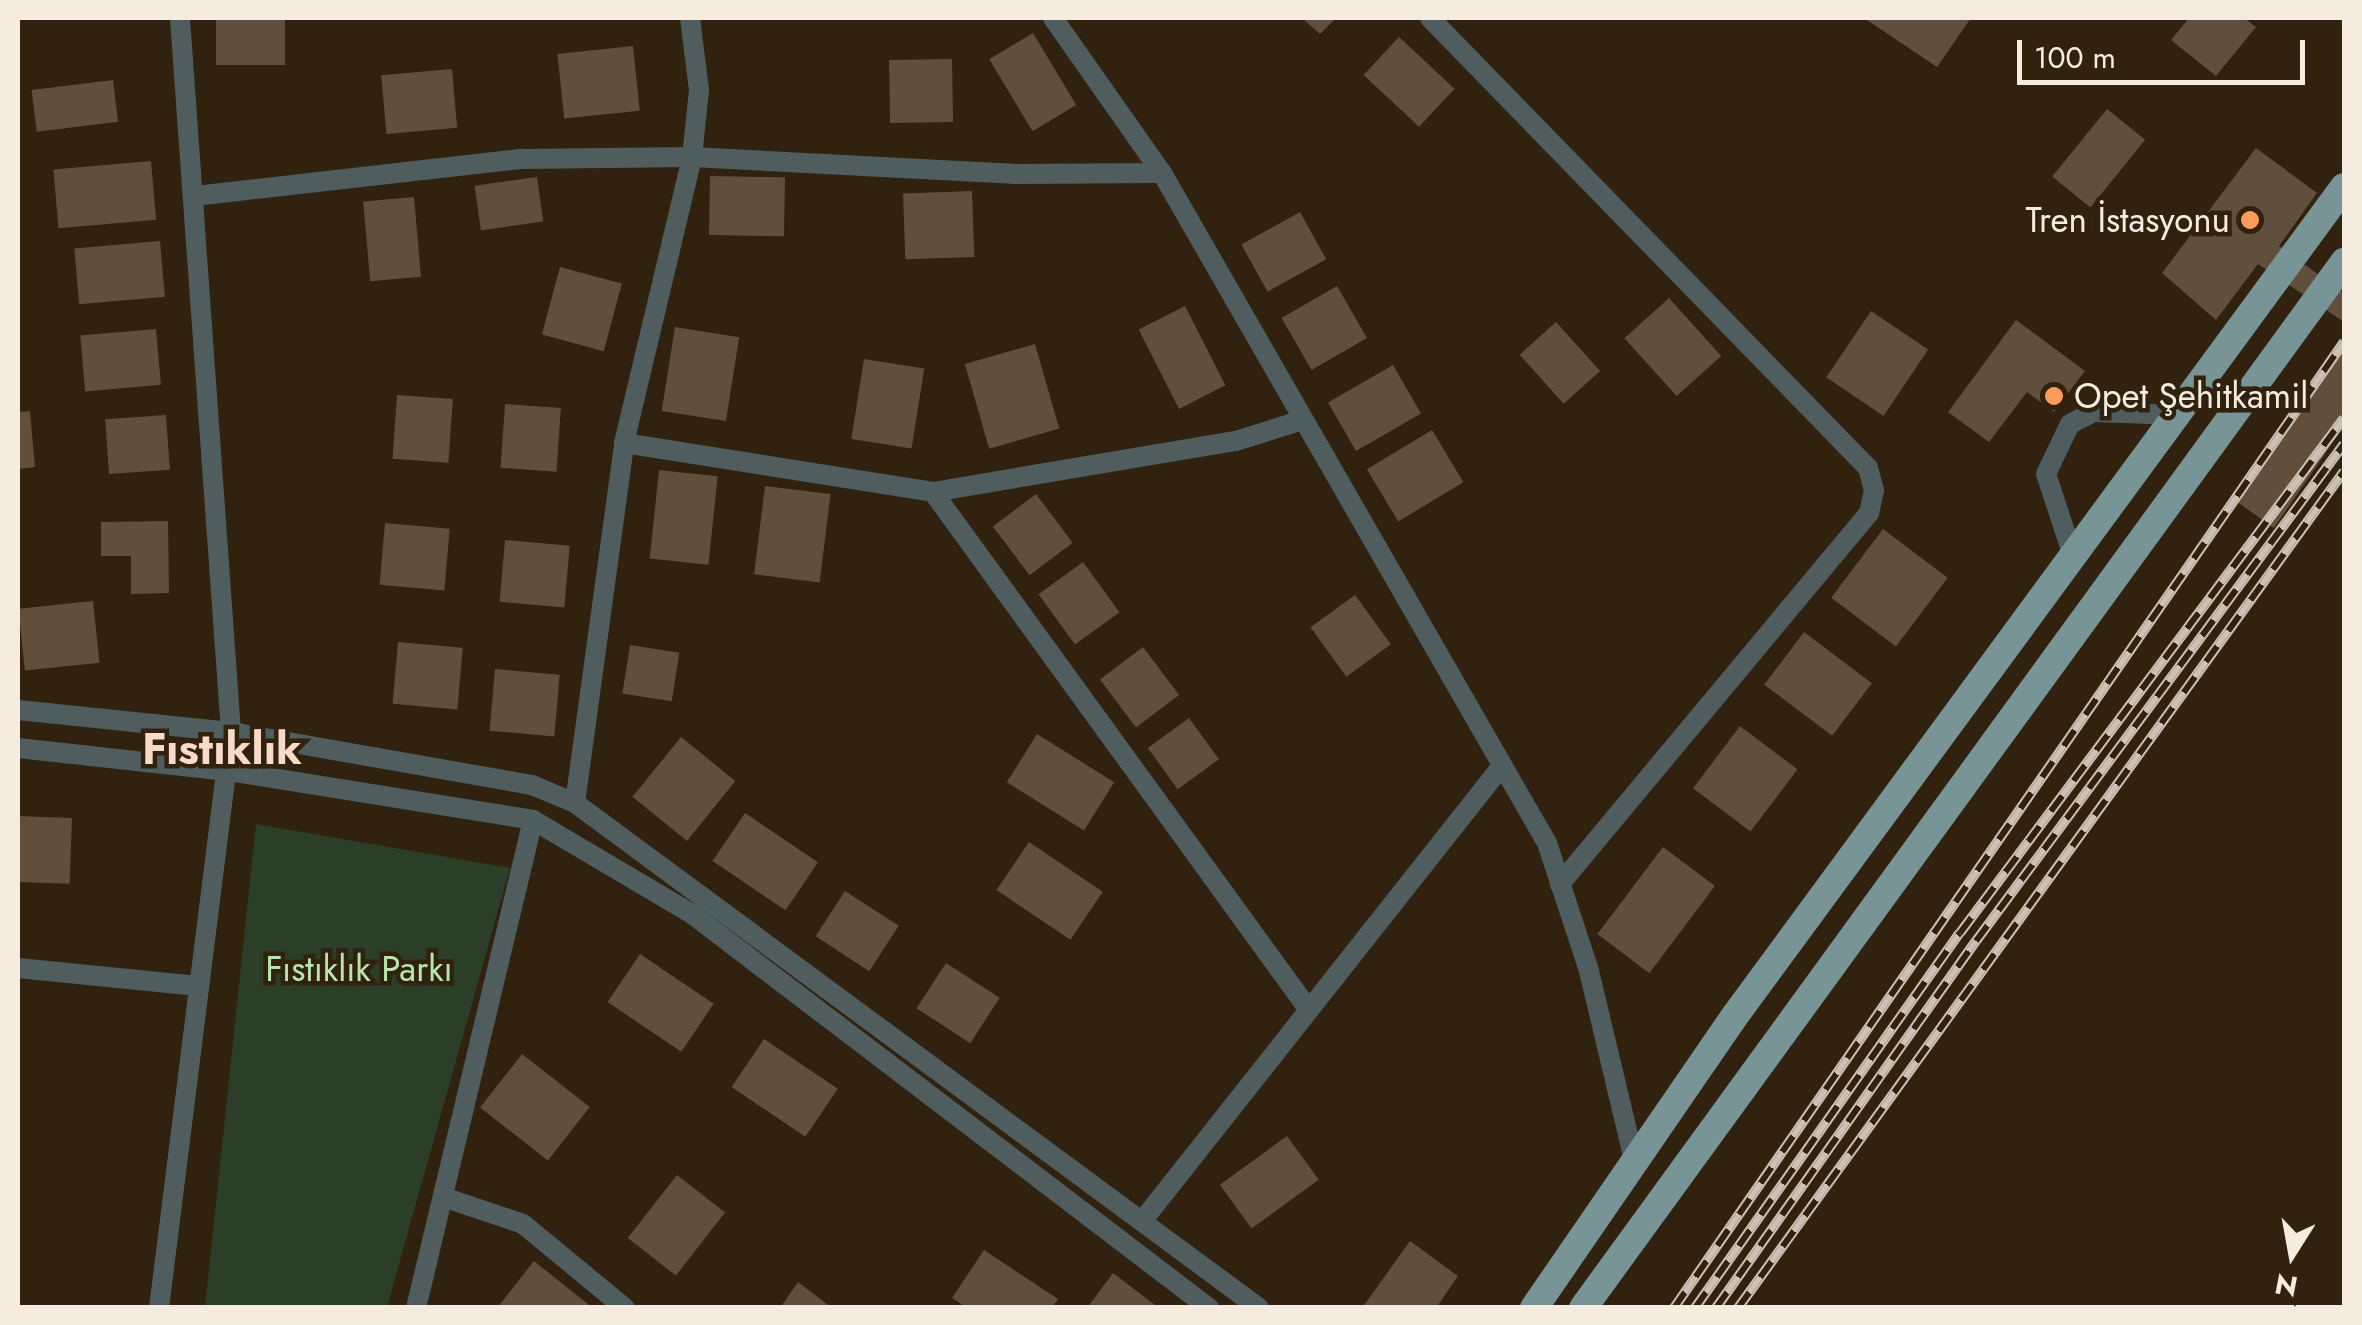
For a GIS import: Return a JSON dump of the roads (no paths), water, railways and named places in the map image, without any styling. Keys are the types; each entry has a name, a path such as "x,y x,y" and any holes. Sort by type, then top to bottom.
{"main road":[{"path":"1534,1308 1734,1016 2074,559 2344,187"},
{"path":"1583,1308 2344,262"}],"street":[{"path":"159,1308 231,732 180,18"},
{"path":"576,803 624,443 692,156 699,90 690,18"},
{"path":"1053,18 1162,173 1547,843 1589,971 1635,1164"},
{"path":"1430,18 1854,453 1868,468 1874,490 1869,513 1560,884"},
{"path":"195,196 522,158 692,156 1014,174 1162,173"},
{"path":"2074,559 2046,474 2070,424 2094,412 2179,414"},
{"path":"624,443 932,492 1236,441 1303,420"},
{"path":"932,492 1309,1010"},
{"path":"18,710 231,732 532,785 576,803 1258,1308"},
{"path":"18,748 228,771 533,820 692,914 1209,1308"},
{"path":"1144,1220 1501,767"},
{"path":"416,1308 533,820"},
{"path":"18,968 198,986"},
{"path":"443,1197 523,1224 625,1308"}],"railway":[{"path":"1674,1308 2344,342"},
{"path":"1695,1308 1960,933 2344,418"},
{"path":"1716,1308 1976,941 2344,444"},
{"path":"1738,1308 2344,471"}],"place":[{"name":"Tren İstasyonu","path":"2250,220"},
{"name":"Opet Şehitkamil","path":"2054,396"}],"district":[{"name":"Fıstıklık","path":"222,749"}],"park label":[{"name":"Fıstıklık Parkı","path":"359,969"}]}
